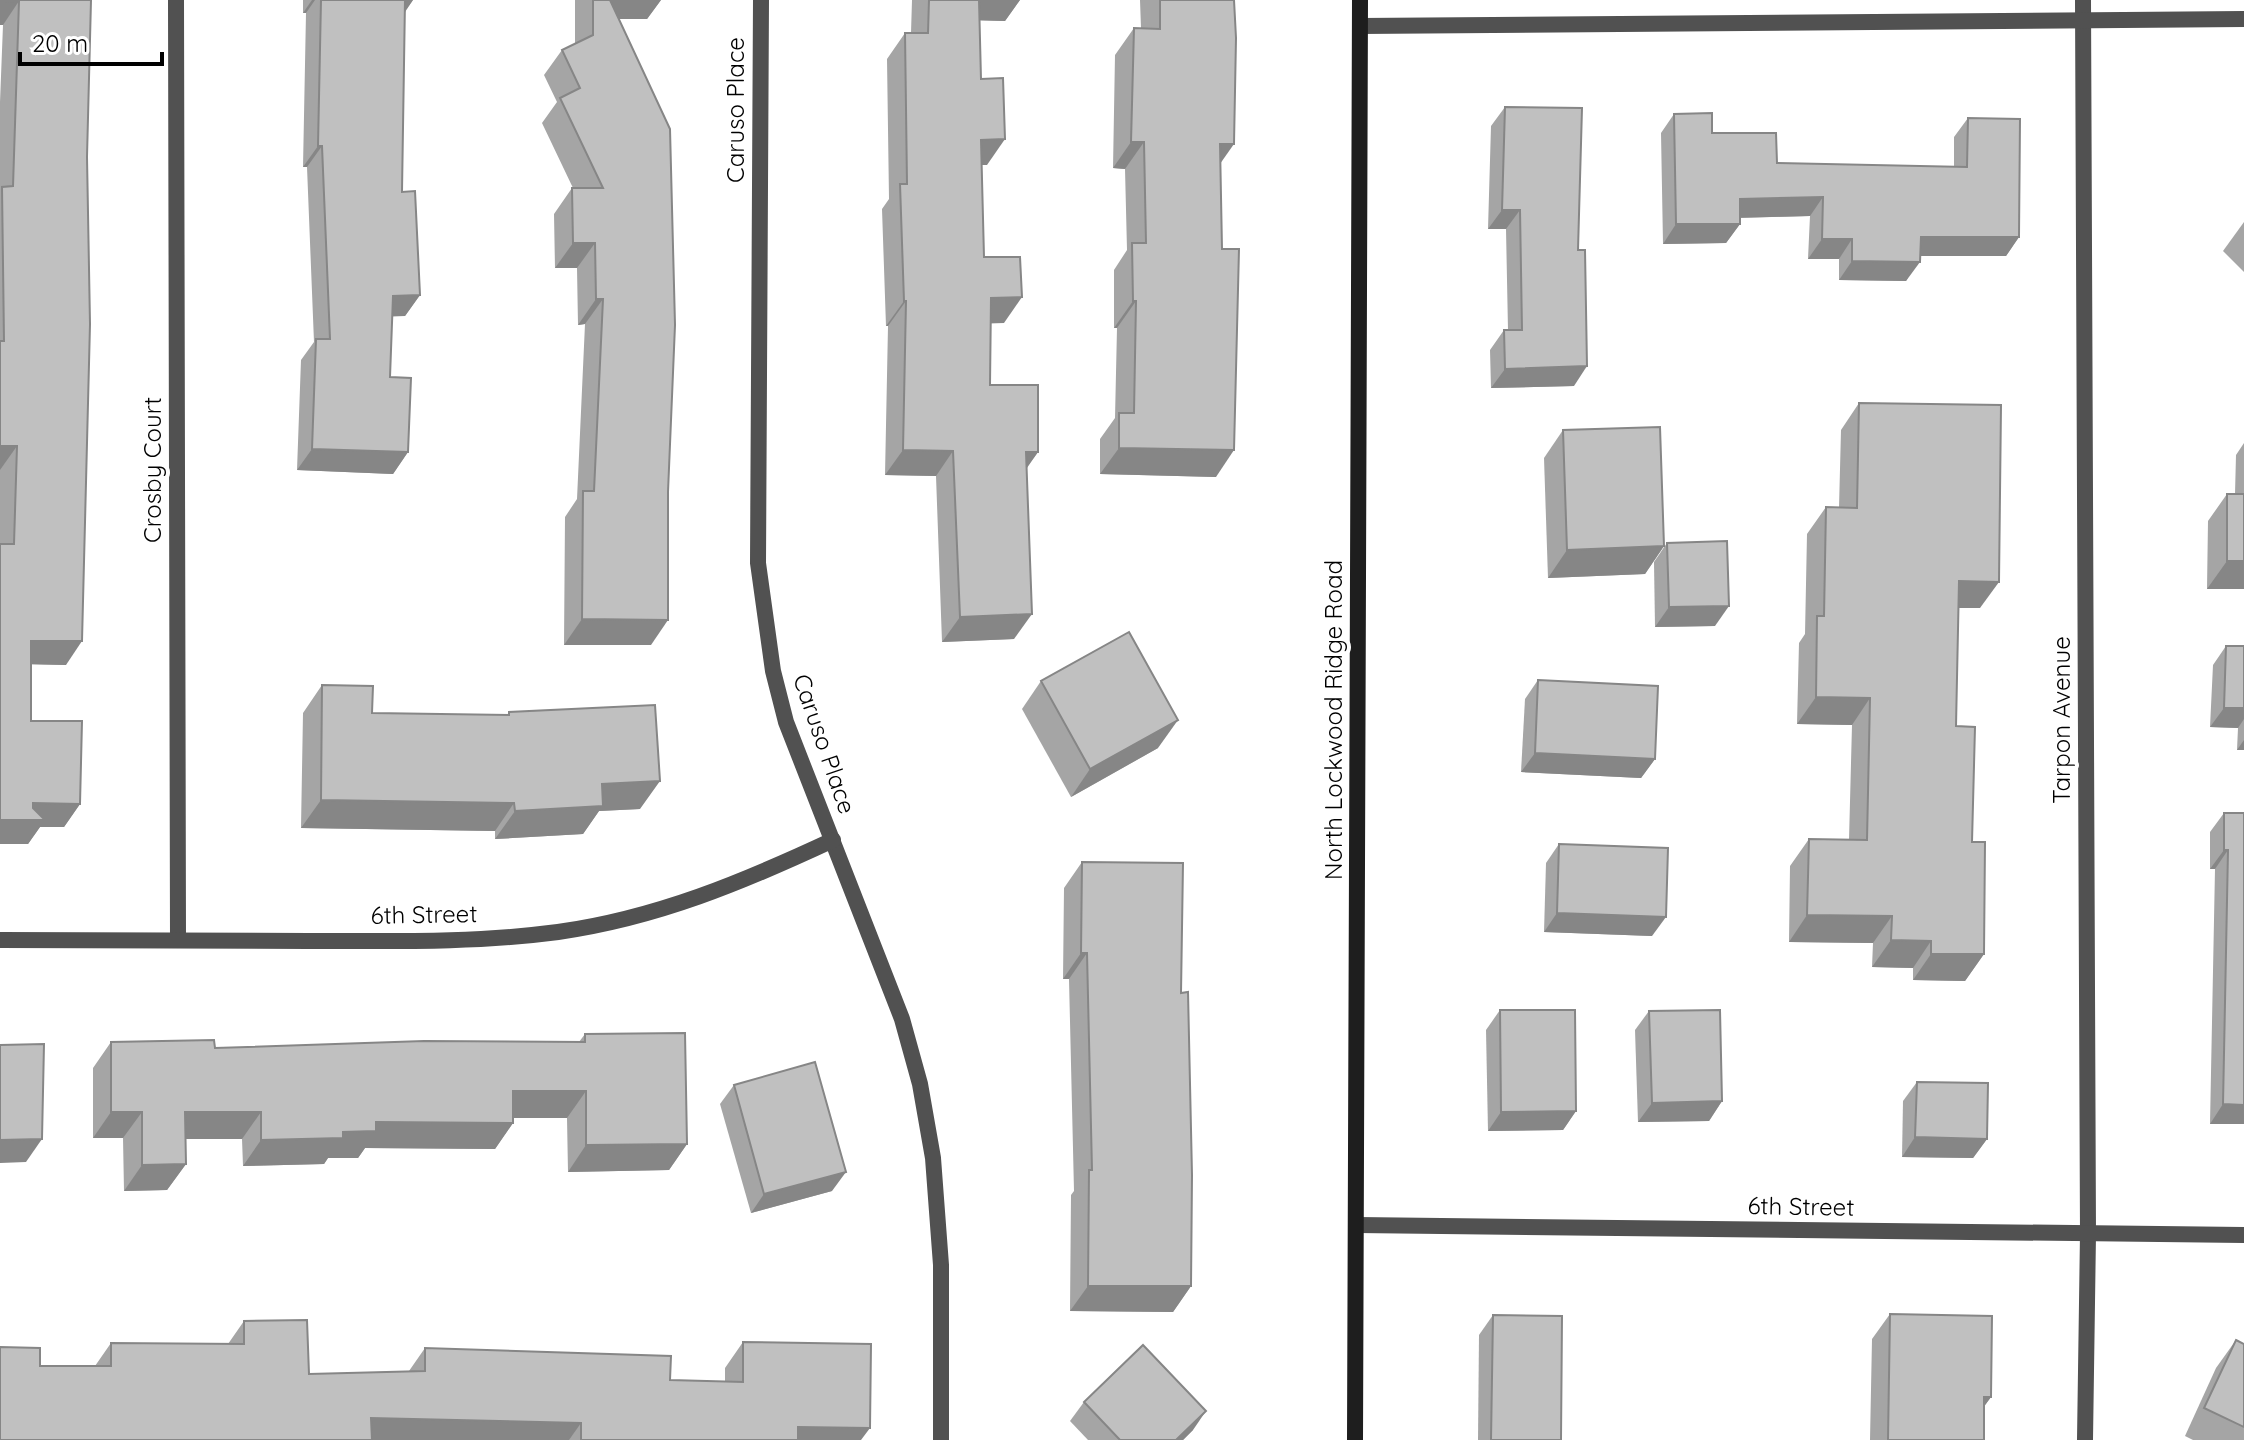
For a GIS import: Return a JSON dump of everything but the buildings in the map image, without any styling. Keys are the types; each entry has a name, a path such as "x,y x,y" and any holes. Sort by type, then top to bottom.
{"street":[{"name":"Crosby Court","path":"176,0 178,940"},
{"name":"Caruso Place","path":"761,0 758,563 773,671 786,722 902,1019 925,1113 933,1158 941,1265 941,1440"},
{"name":"North Lockwood Ridge Road","path":"1355,1440 1360,0"},
{"name":"Tarpon Avenue","path":"2083,0 2088,1234 2085,1440"},
{"path":"1360,26 2244,19"},
{"name":"6th Street","path":"0,940 449,941 558,932 632,917 698,898 745,881 833,840"},
{"name":"6th Street","path":"1357,1225 2244,1235"}]}
